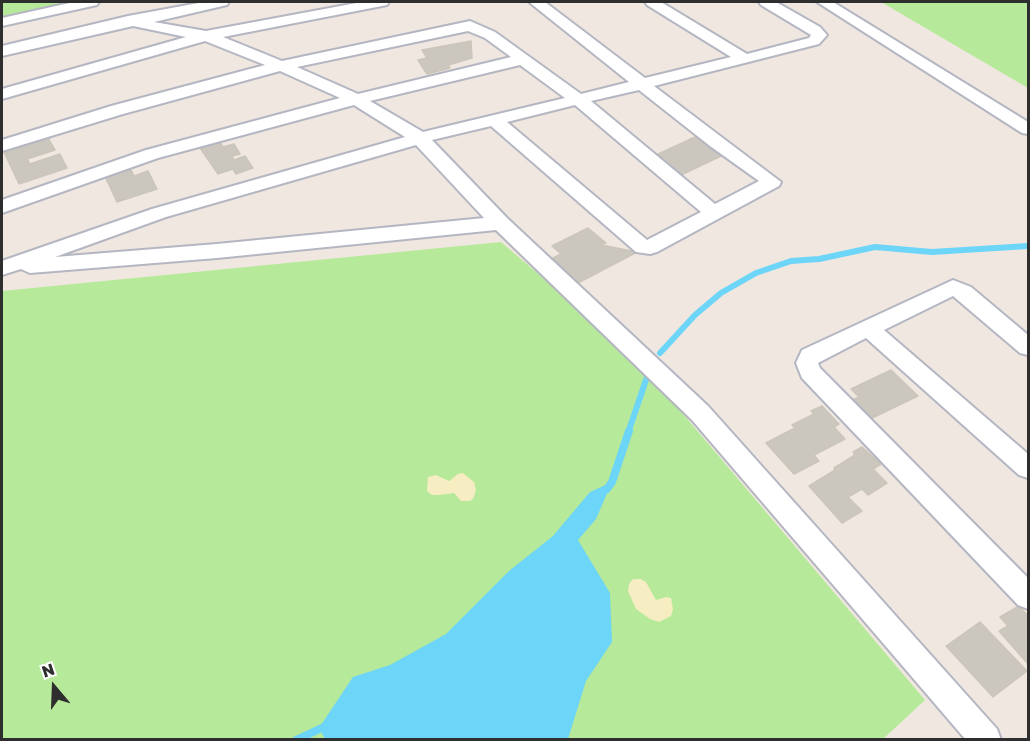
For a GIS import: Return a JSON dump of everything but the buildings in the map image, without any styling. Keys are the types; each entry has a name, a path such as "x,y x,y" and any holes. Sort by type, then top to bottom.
{"street":[{"path":"2,22 92,2"},
{"path":"2,36 155,2"},
{"path":"2,51 128,21 222,2"},
{"path":"2,94 206,36 382,2"},
{"path":"496,121 643,247 650,247 772,182 716,142 536,2"},
{"path":"652,2 746,59"},
{"path":"2,268 159,213 420,138 746,59 818,38 819,35 815,30 766,2"},
{"path":"824,2 1011,110 1029,111"},
{"path":"851,2 1011,110 1029,129"},
{"path":"128,21 206,36 281,66 356,99 420,138 500,224 700,414 986,740"},
{"path":"2,146 117,110 281,66 470,26 484,32 578,99 714,213"},
{"path":"2,207 152,154 356,99 524,60"},
{"path":"2,268 217,251 500,224"},
{"path":"1029,347 964,292 953,287 810,356 807,363 810,372 1029,596"},
{"path":"867,327 1029,468"}],"green space":[{"path":"2,2 71,2 2,16"},
{"path":"881,2 1028,2 1028,88"},
{"path":"501,242 555,288 662,389 925,700 882,740 2,740 2,291"}],"sand":[{"path":"463,473 474,482 476,490 470,501 461,501 454,493 432,495 427,491 428,477 436,475 449,481"},
{"path":"633,579 646,582 656,600 671,598 673,609 671,616 659,622 650,619 636,609 628,591"}],"water":[{"path":"612,482 596,519 578,540 610,593 612,642 586,681 568,739 325,739 319,728 353,677 390,665 446,634 509,571 553,536 590,492"}],"waterway":[{"path":"660,353 695,315 721,293 756,273 791,261 819,259 875,247 932,252 1028,246"},
{"path":"628,433 648,374"},
{"path":"607,489 612,482 629,431"},
{"path":"296,740 326,726"}]}
